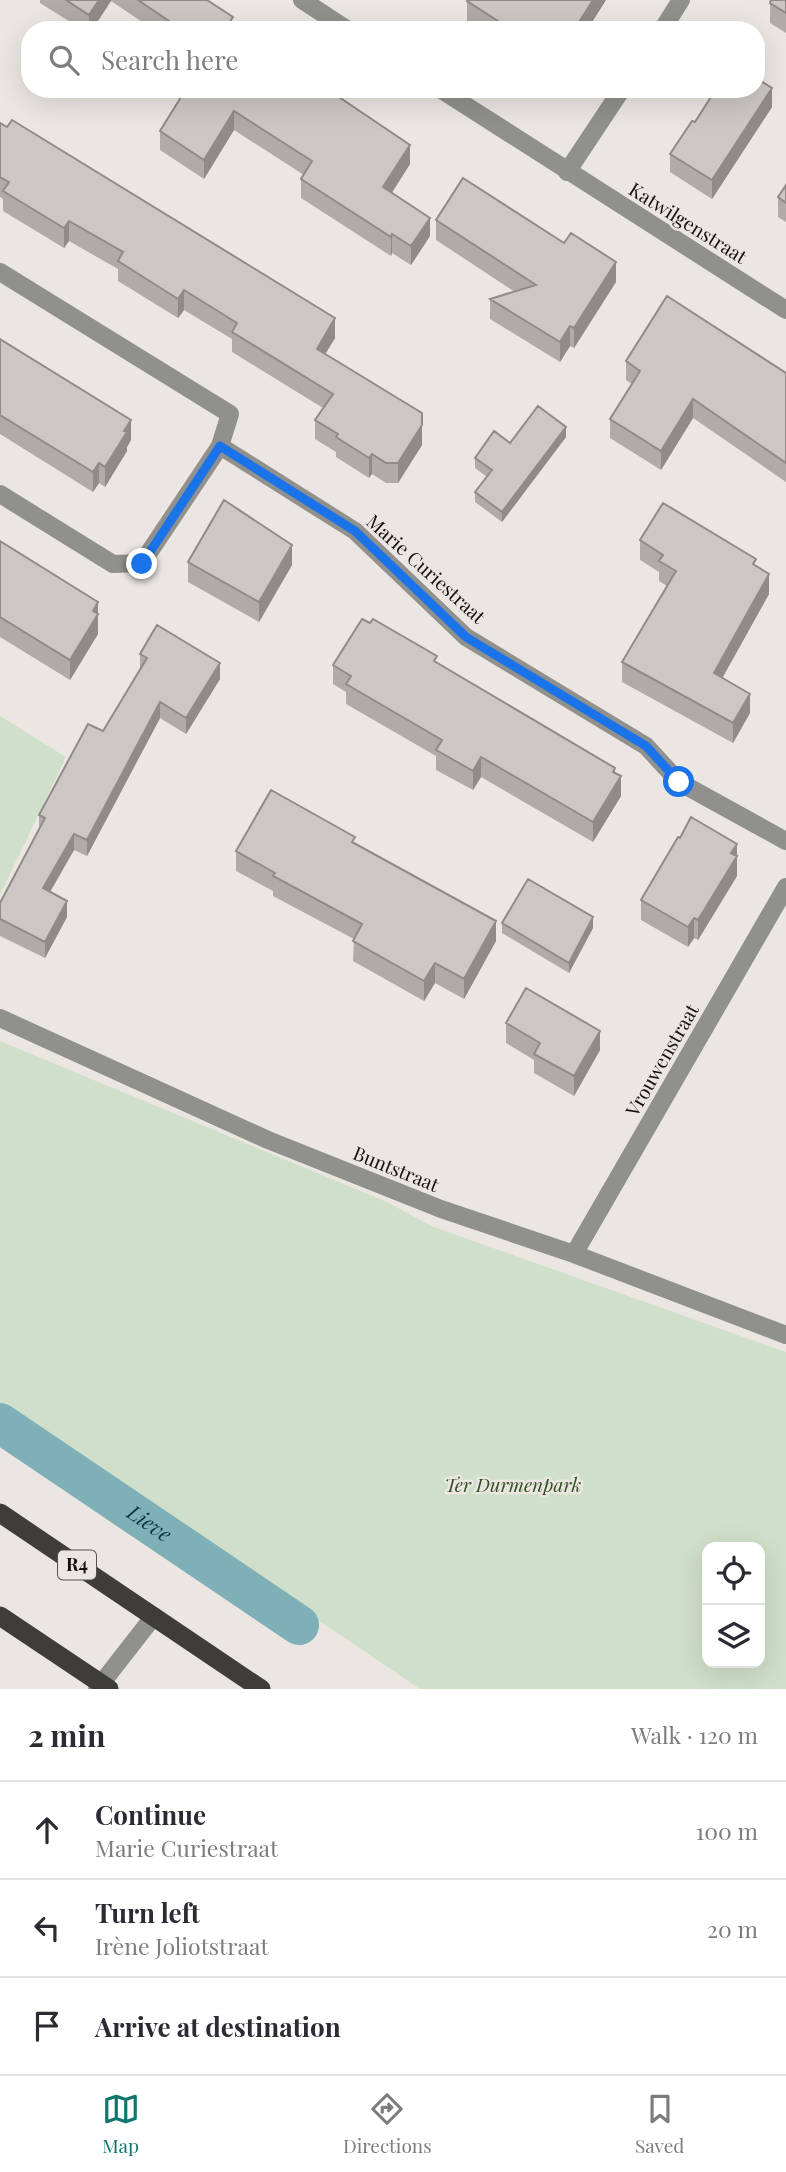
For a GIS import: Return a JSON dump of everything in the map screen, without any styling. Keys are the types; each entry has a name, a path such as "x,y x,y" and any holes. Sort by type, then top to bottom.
{"highway":[{"name":"R4","path":"0,1513 261,1689"},
{"path":"0,1616 102,1687"}],"street":[{"path":"302,0 334,21"},
{"path":"668,21 681,0"},
{"name":"Katwilgenstraat","path":"454,98 786,310"},
{"path":"568,172 616,98"},
{"path":"0,272 230,415 220,446 142,564 113,564 0,494"},
{"name":"Marie Curiestraat","path":"220,446 355,531 466,637 646,746 679,782 786,841"},
{"name":"Vrouwenstraat","path":"574,1254 786,887"},
{"name":"Buntstraat","path":"0,1018 268,1140 441,1209 574,1254 786,1335"},
{"path":"102,1687 154,1616"}],"green space":[{"path":"0,716 66,757 0,895"},
{"name":"Ter Durmenpark","path":"0,1041 387,1202 431,1226 786,1352 786,1689 420,1689 0,1405"}],"building":[{"path":"66,0 99,0 89,15"},
{"path":"138,0 207,0 233,17 230,21 169,21"},
{"path":"593,0 580,21 498,21 467,1"},
{"path":"771,0 786,0 786,13 770,3"},
{"path":"765,84 772,88 712,180 670,154 692,121 695,122 710,98 765,98"},
{"path":"180,98 340,98 410,145 383,187 430,218 411,246 392,234 391,237 301,179 312,161 234,111 204,160 160,131"},
{"path":"12,120 335,318 317,349 422,413 422,425 398,463 386,463 372,454 369,458 315,420 333,394 232,332 237,323 184,290 178,299 118,261 123,252 69,221 64,228 3,191 9,182 0,177 0,123 7,127"},
{"path":"463,178 564,243 571,233 616,262 574,328 570,326 560,342 490,299 536,285 436,220"},
{"path":"786,185 786,203 778,197"},
{"path":"667,296 786,373 786,463 693,399 661,451 610,419 640,371 626,361"},
{"path":"0,339 131,420 124,431 127,432 105,467 99,463 93,472 0,415"},
{"path":"538,406 566,427 502,512 475,492 492,470 475,458 494,431 510,443"},
{"path":"224,500 292,545 259,602 188,562"},
{"path":"663,503 756,559 753,564 769,574 714,673 750,694 733,723 622,662 676,571 659,561 663,555 640,540"},
{"path":"0,541 98,602 93,611 98,614 70,660 0,617"},
{"path":"362,619 370,623 373,619 437,656 434,661 615,768 613,772 621,776 593,822 481,757 473,771 436,750 442,740 346,684 351,676 333,665"},
{"path":"157,625 220,663 186,718 160,702 87,840 74,834 43,888 67,901 45,942 0,919 0,903 45,818 39,815 88,724 103,731 147,658 140,654"},
{"path":"271,790 355,837 352,842 496,921 464,979 435,963 424,981 353,941 362,924 273,876 275,873 236,851"},
{"path":"691,817 737,844 731,853 737,856 698,920 694,918 688,927 641,900"},
{"path":"528,879 593,917 569,963 502,923"},
{"path":"526,988 600,1031 574,1076 534,1054 540,1043 506,1023"}],"waterway":[{"name":"Lieve","path":"0,1423 299,1625"}],"route":[{"path":"142,564 220,446 355,531 466,637 646,746 679,782"}]}
